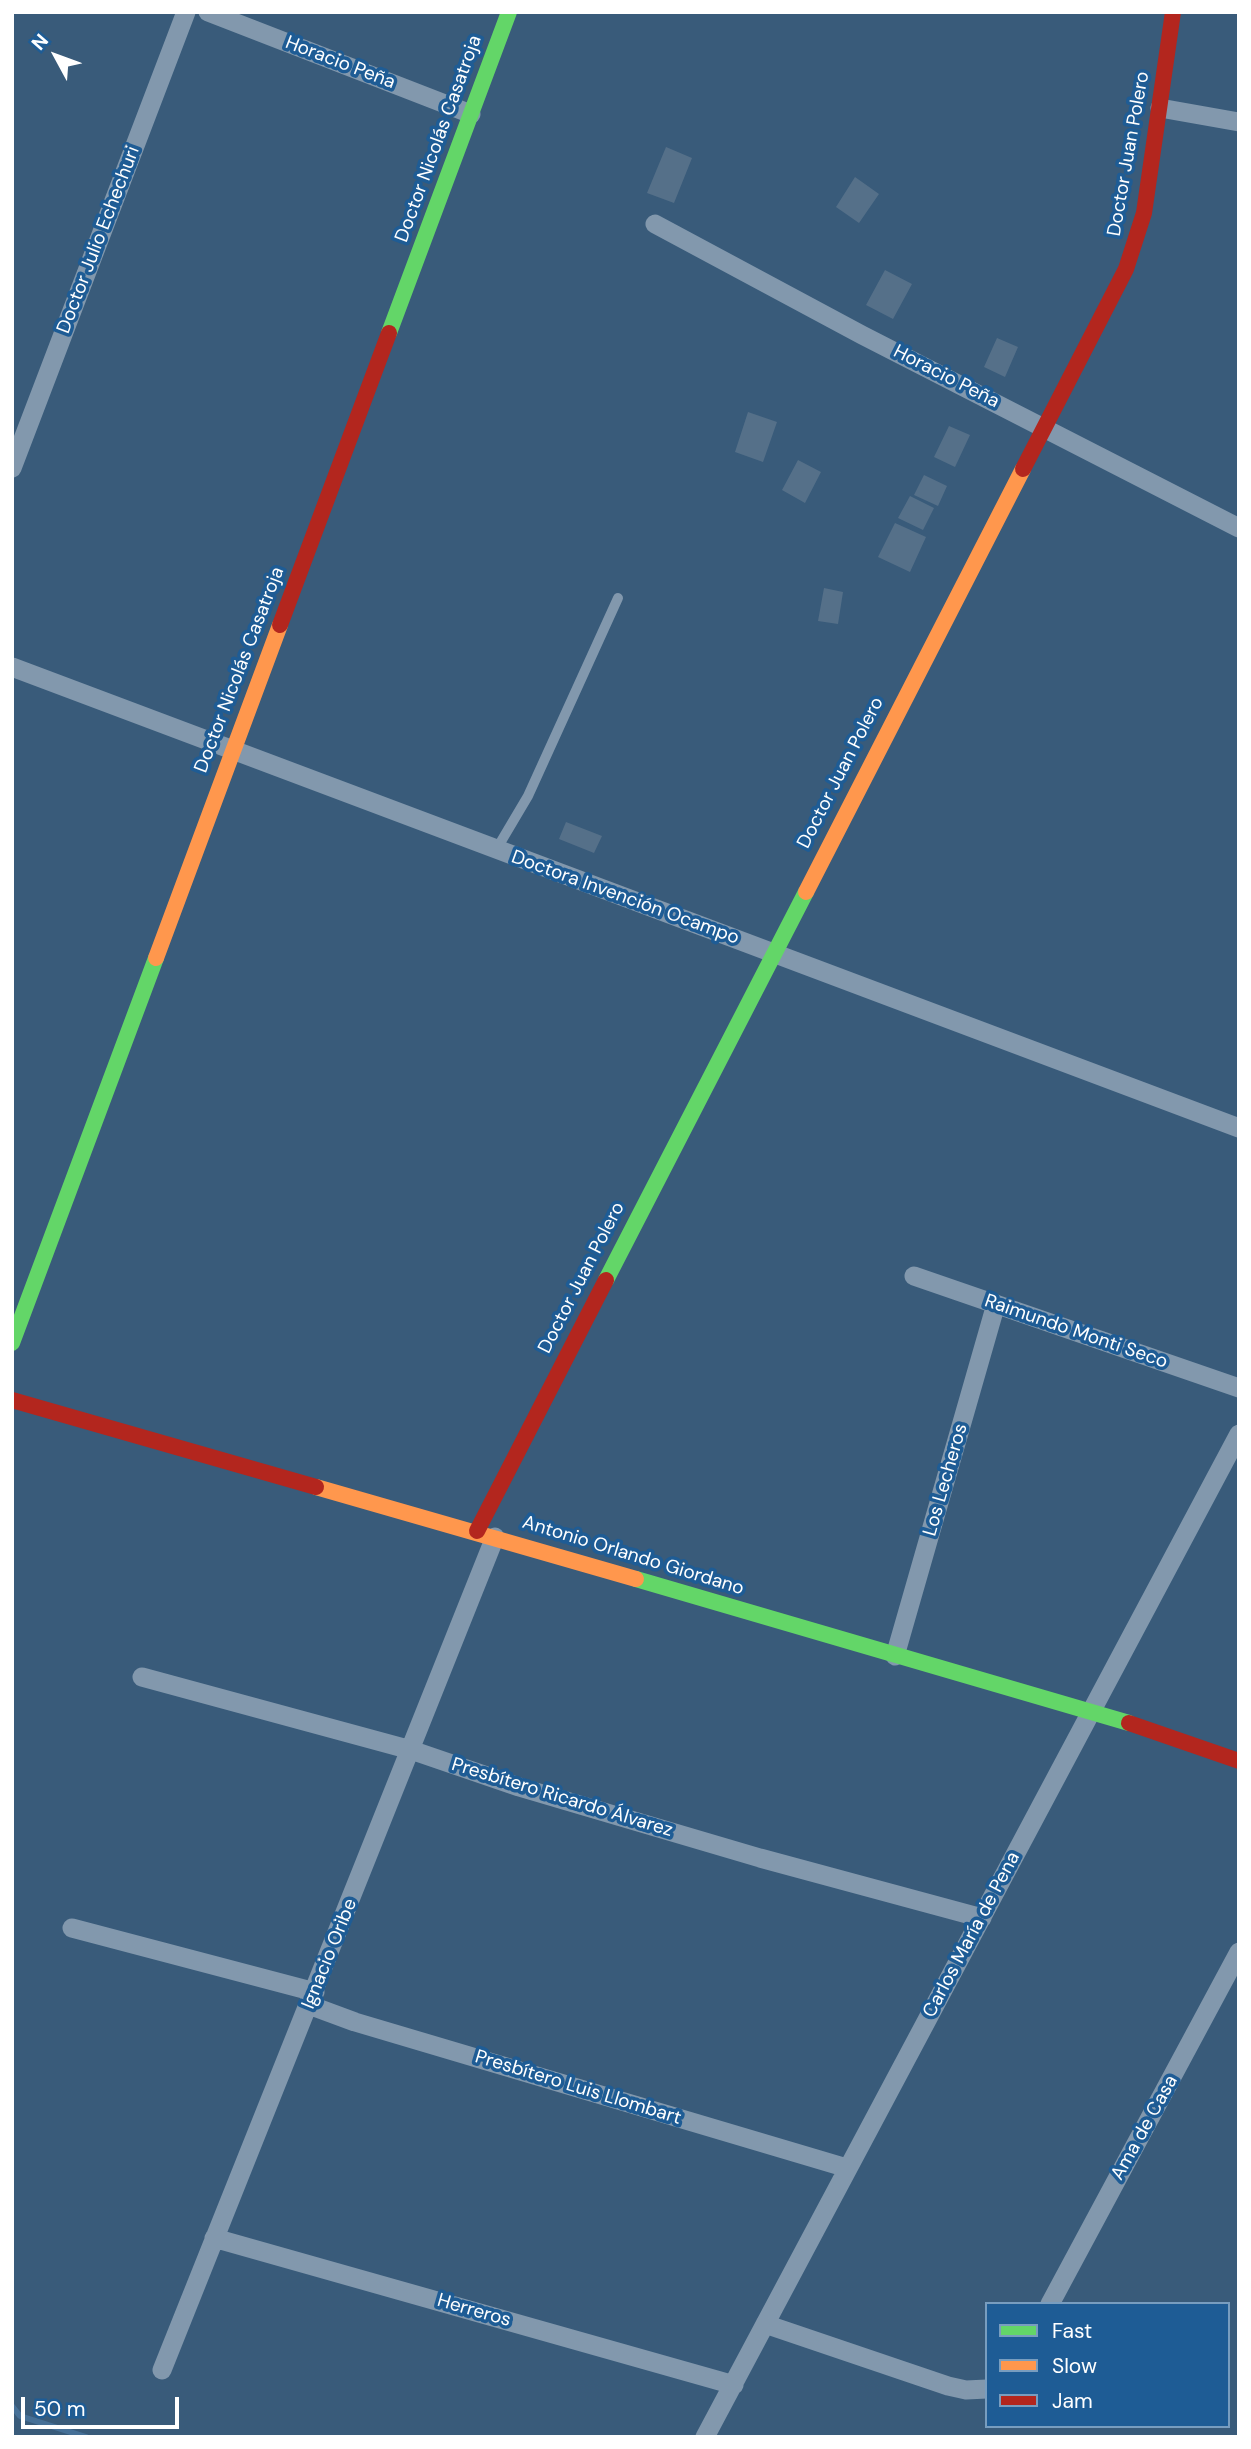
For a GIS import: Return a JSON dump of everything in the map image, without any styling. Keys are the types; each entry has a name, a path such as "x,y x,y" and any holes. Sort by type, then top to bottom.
{"street":[{"name":"Doctor Julio Echechuri","path":"12,468 186,12"},
{"name":"Horacio Peña","path":"208,12 471,114"},
{"name":"Doctor Nicolás Casatroja","path":"12,1343 509,12"},
{"name":"Doctor Juan Polero","path":"486,1534 772,952 1045,427 1133,251 1144,213 1172,12"},
{"path":"1160,108 1239,122"},
{"name":"Horacio Peña","path":"655,224 862,335 1239,528"},
{"name":"Doctora Invención Ocampo","path":"12,667 495,851 1239,1128"},
{"name":"Raimundo Monti Seco","path":"914,1276 1239,1388"},
{"name":"Los Lecheros","path":"895,1656 996,1304"},
{"name":"Antonio Orlando Giordano","path":"12,1401 486,1534 895,1656 1092,1710 1239,1761"},
{"name":"Carlos María de Pena","path":"705,2437 1239,1434"},
{"name":"Ignacio Oribe","path":"162,2370 411,1750 486,1534"},
{"name":"Presbítero Ricardo Álvarez","path":"142,1677 411,1750 519,1787 719,1846 982,1918"},
{"name":"Presbítero Luis Llombart","path":"72,1928 312,1998 355,2022 847,2168"},
{"name":"Ama de Casa","path":"1051,2302 1239,1952"},
{"name":"Herreros","path":"214,2238 734,2385"},
{"path":"765,2323 948,2386 966,2390 985,2389"}],"lane":[{"path":"495,851 528,796 618,598"}],"building":[{"path":"666,147 692,158 674,203 647,193"},
{"path":"855,177 879,194 859,223 836,207"},
{"path":"885,270 912,284 893,319 866,305"},
{"path":"997,338 1018,347 1005,377 984,367"},
{"path":"748,412 777,422 763,462 735,452"},
{"path":"949,426 970,435 955,467 934,457"},
{"path":"798,460 821,472 805,503 782,490"},
{"path":"924,475 947,486 938,506 914,495"},
{"path":"910,496 934,508 923,530 898,518"},
{"path":"895,523 926,537 910,572 878,557"},
{"path":"824,588 843,592 838,624 818,621"},
{"path":"566,822 602,836 594,853 559,839"}],"waterway":[{"path":"12,2406 20,2416 86,2437"}],"traffic: fast":[{"path":"389,333 509,12"},
{"path":"606,1280 806,892"},
{"path":"12,1343 156,958"},
{"path":"636,1579 1129,1723"}],"traffic: slow":[{"path":"806,892 1023,469"},
{"path":"156,958 280,625"},
{"path":"316,1487 636,1579"}],"traffic: jam":[{"path":"1023,469 1126,269 1144,213 1173,12"},
{"path":"280,625 389,333"},
{"path":"477,1531 606,1280"},
{"path":"12,1400 316,1487"},
{"path":"1129,1723 1239,1761"}]}
